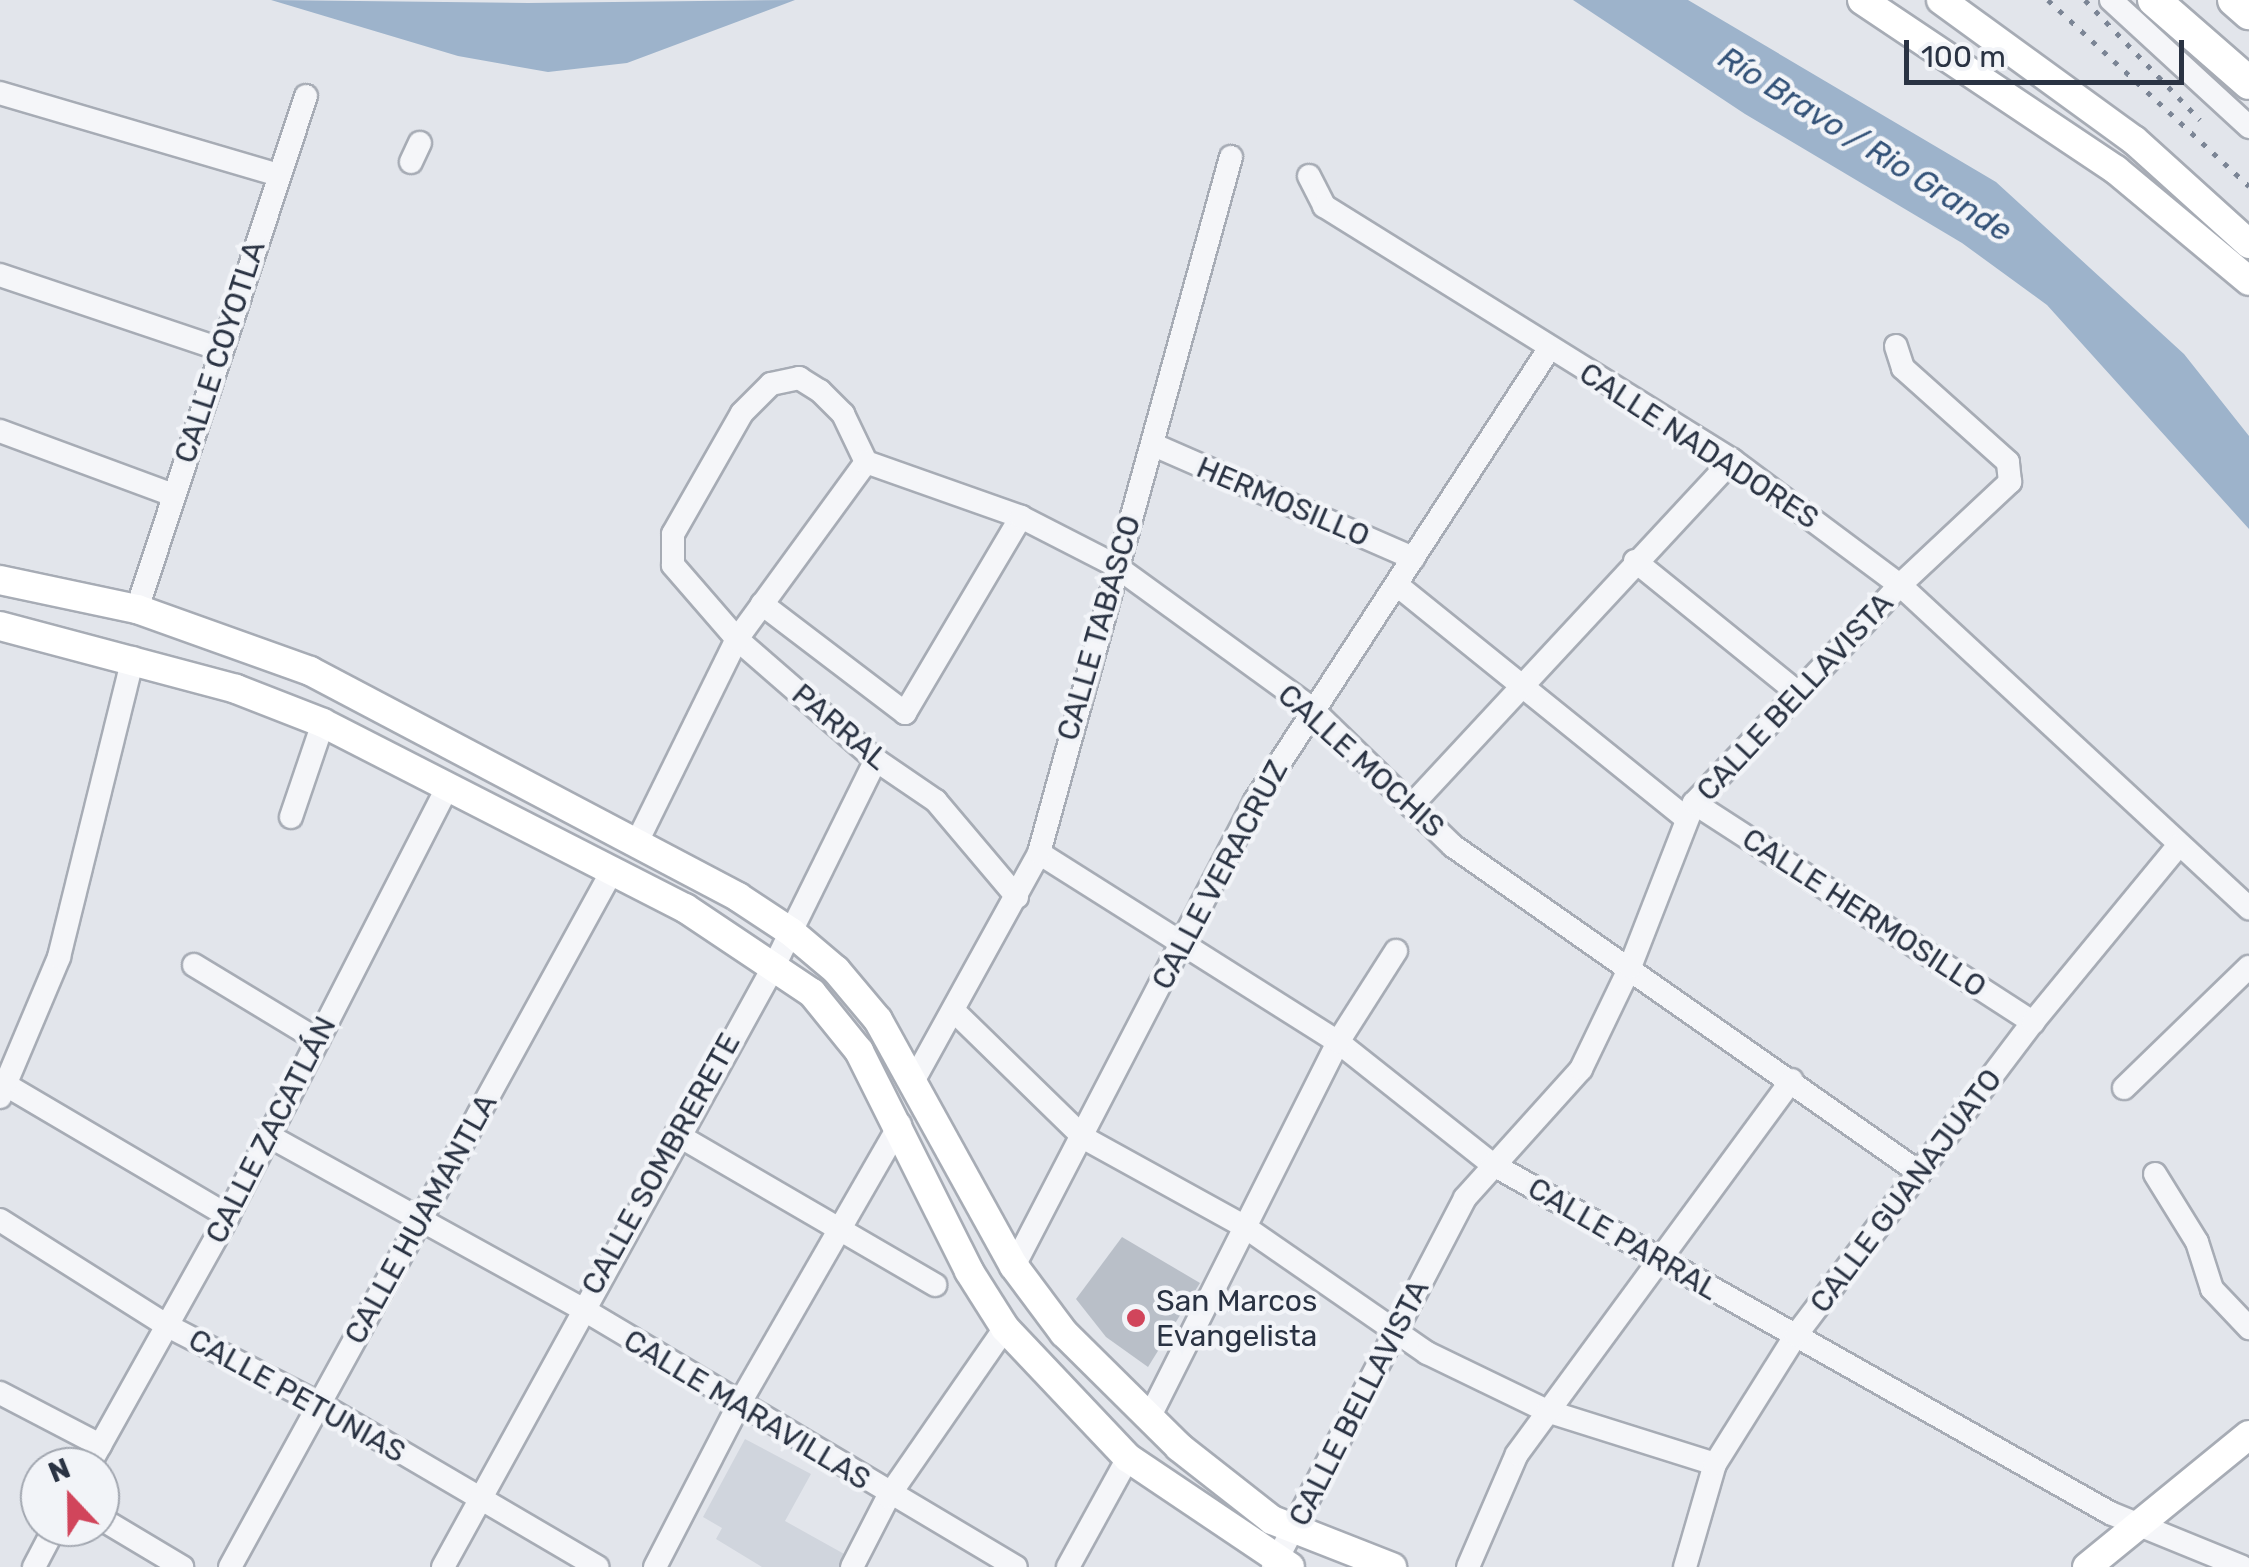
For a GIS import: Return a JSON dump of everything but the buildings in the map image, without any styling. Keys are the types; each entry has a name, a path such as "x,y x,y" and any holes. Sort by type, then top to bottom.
{"highway":[{"path":"2154,0 2249,83"},
{"path":"2234,0 2249,13"}],"main road":[{"path":"1862,0 2004,90 2156,201 2249,281"},
{"path":"1940,0 2057,81 2176,176 2249,244"},
{"path":"2156,201 2176,176"},
{"path":"0,580 137,609 310,671 637,842 791,932 861,997 915,1078 1014,1266 1045,1312 1149,1418 1210,1473 1294,1533 1392,1567"},
{"path":"0,626 133,658 323,723 685,908 774,966 844,1028 900,1124 969,1272 1005,1328 1128,1458 1280,1565"},
{"path":"2087,1567 2249,1434"}],"street":[{"path":"2111,0 2249,127"},
{"path":"0,94 279,175"},
{"name":"CALLE COYOTLA","path":"137,609 306,96"},
{"name":"CALLE TABASCO","path":"915,1078 955,1012 1039,853 1114,564 1154,445 1231,156"},
{"name":"CALLE NADADORES","path":"1310,176 1324,206 1732,460 1900,585 2249,908"},
{"path":"0,274 220,349"},
{"name":"CALLE BELLAVISTA","path":"1280,1565 1394,1332 1465,1198 1581,1068 1630,968 1689,810 1900,585 2010,482 2008,462 1903,368 1896,346"},
{"name":"CALLE VERACRUZ","path":"1014,1266 1183,948 1255,801 1311,708 1397,585 1549,349"},
{"name":"PARRAL","path":"866,462 838,406 799,378 772,384 742,413 673,534 669,552 678,574 737,639 876,760 936,801 1017,897"},
{"path":"0,432 172,496"},
{"name":"HERMOSILLO","path":"1154,445 1413,558"},
{"path":"1410,806 1522,680 1732,460"},
{"path":"637,842 737,639 866,462"},
{"name":"CALLE MOCHIS","path":"866,462 1022,517 1114,564 1311,708 1453,846 1920,1172"},
{"path":"762,604 905,713 1022,517"},
{"path":"1636,561 1797,692"},
{"name":"CALLE HERMOSILLO","path":"1397,585 1689,810 2033,1022"},
{"path":"133,658 59,957 3,1091 228,1216"},
{"path":"291,817 323,723"},
{"name":"CALLE SOMBRERETE","path":"443,1567 676,1134 774,966 876,760"},
{"name":"CALLE ZACATLÁN","path":"100,1445 228,1216 446,788"},
{"name":"CALLE GUANAJUATO","path":"1685,1567 1714,1464 1796,1336 2033,1022 2179,845"},
{"name":"CALLE PARRAL","path":"1039,853 1183,948 1338,1042 1492,1164 2110,1513 2242,1567"},
{"name":"CALLE HUAMANTLA","path":"230,1567 612,872"},
{"path":"1149,1418 1338,1042 1396,951"},
{"path":"194,965 318,1040"},
{"path":"2124,1088 2249,967"},
{"path":"955,1012 1084,1138 1245,1227 1394,1332 1547,1412 1714,1464"},
{"path":"1468,1567 1500,1484 1547,1412 1792,1080"},
{"path":"655,1567 738,1406 900,1124"},
{"path":"676,1134 935,1284"},
{"name":"CALLE MARAVILLAS","path":"269,1136 581,1308 888,1497 1016,1567"},
{"path":"2155,1174 2198,1242 2212,1288 2249,1328"},
{"name":"CALLE PETUNIAS","path":"0,1220 166,1325 318,1402 597,1567"},
{"path":"852,1567 888,1497 1005,1328"},
{"path":"0,1393 100,1445"},
{"path":"1068,1567 1128,1458"},
{"path":"120,1530 182,1567"}],"shaded area":[{"path":"745,1439 811,1474 785,1521 846,1555 840,1567 762,1567 716,1539 722,1528 703,1517"}],"water":[{"path":"271,0 795,0 627,63 548,72 458,56"},
{"name":"Río Bravo / Rio Grande","path":"1573,0 1688,0 1996,182 2184,354 2249,436 2249,529 2047,305 1962,243 1745,114"}],"railway":[{"path":"2048,0 2249,186"},
{"path":"2085,0 2200,120"}],"place":[{"name":"San Marcos Evangelista","path":"1136,1318"}]}
